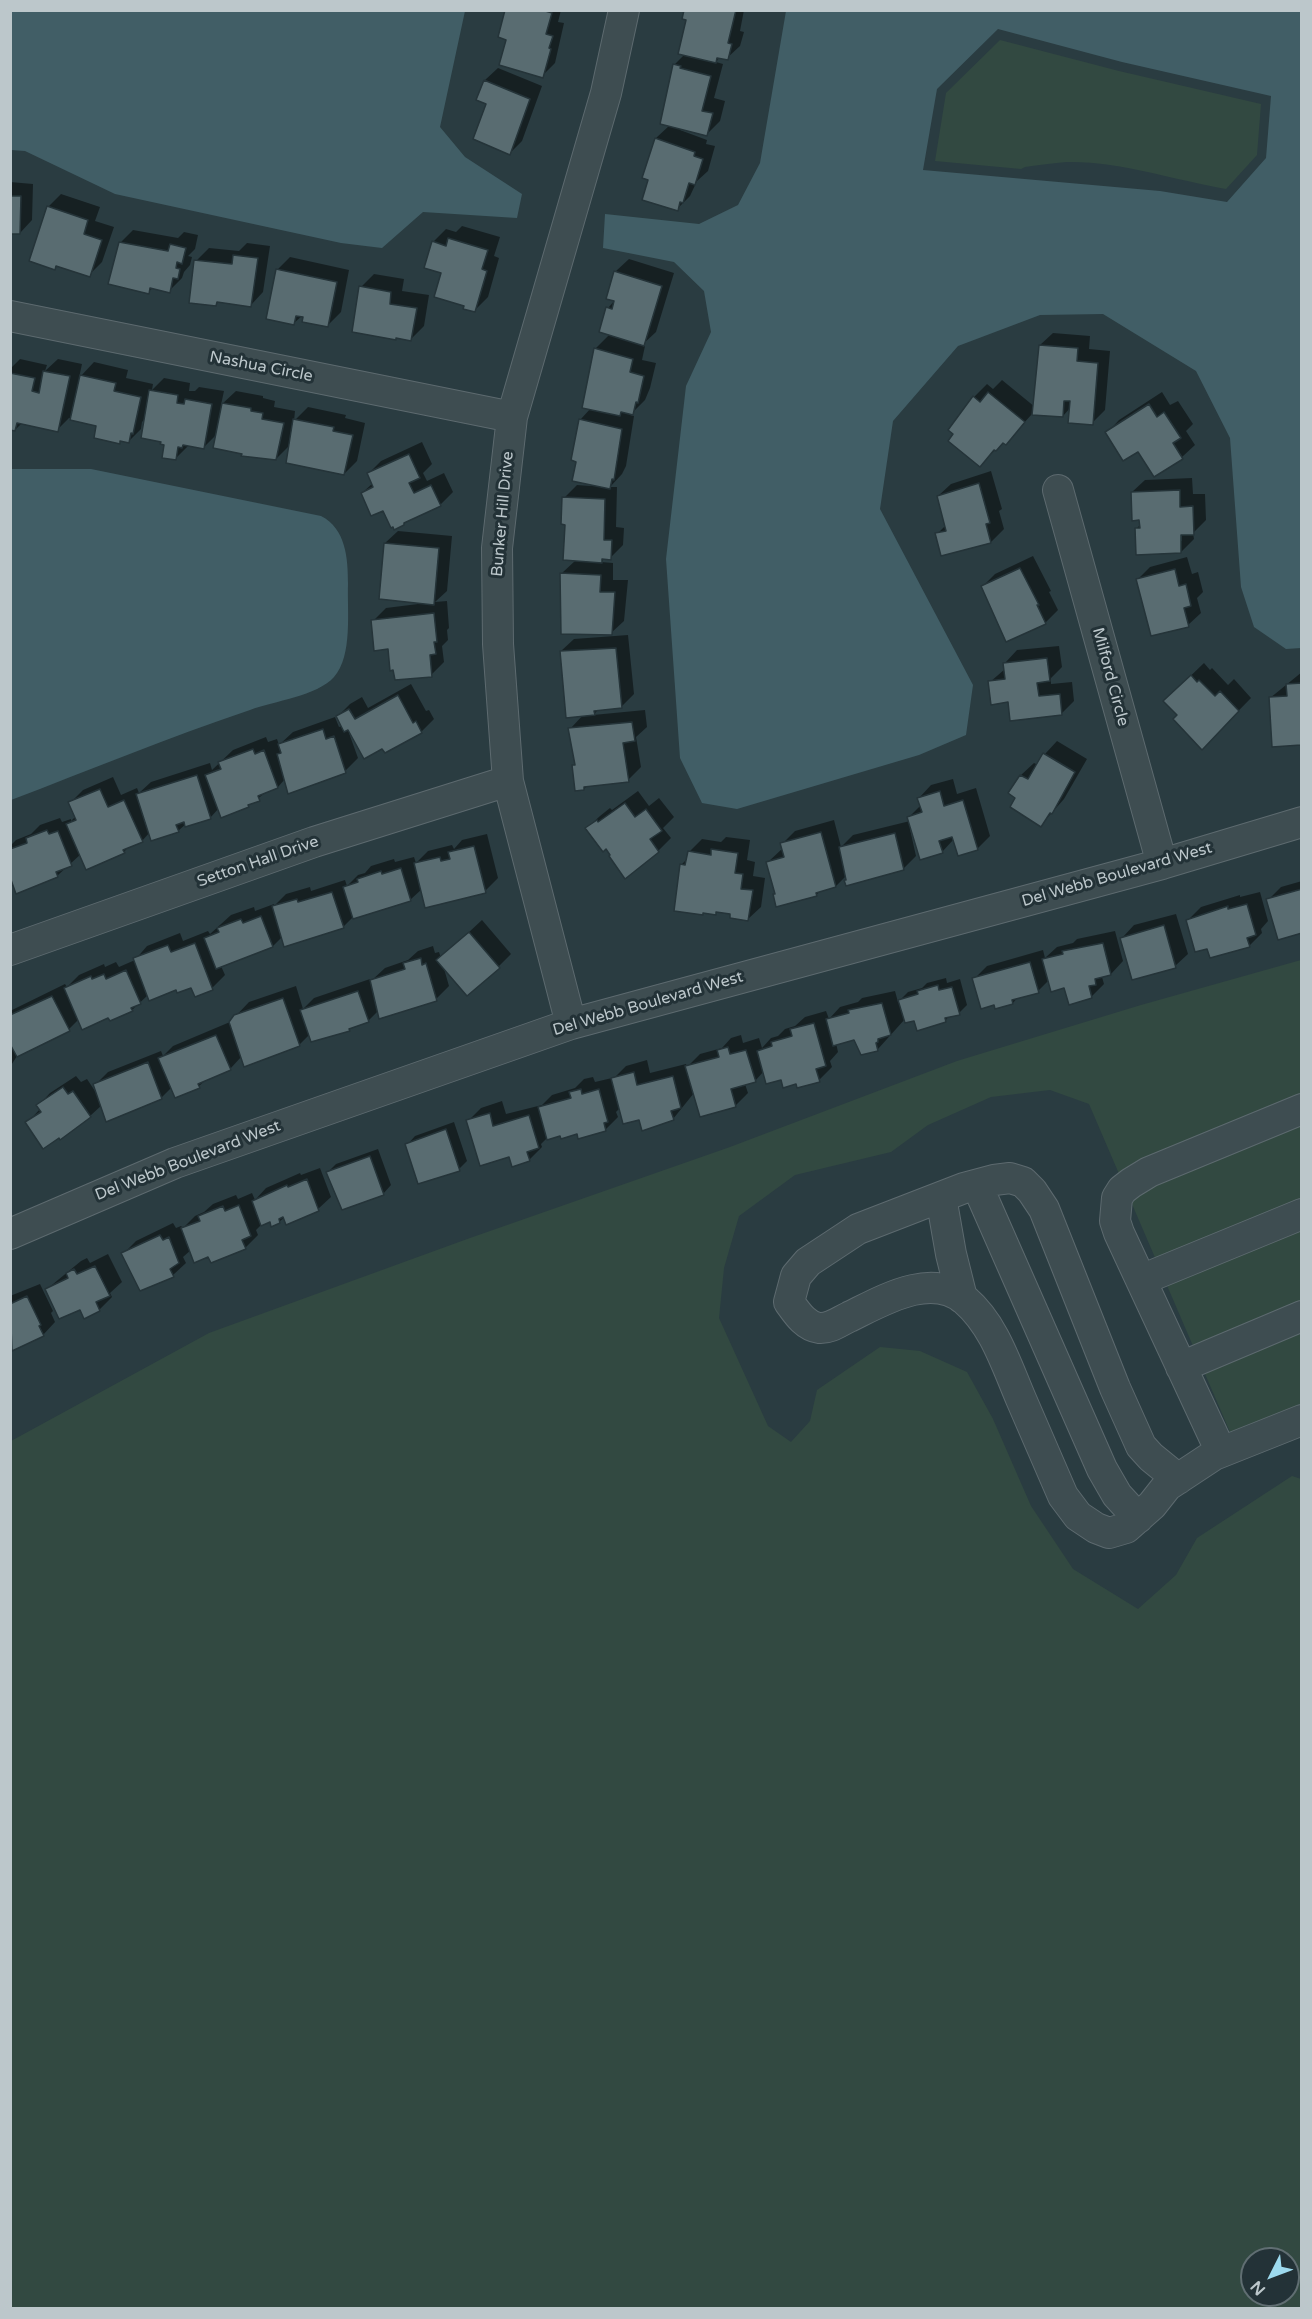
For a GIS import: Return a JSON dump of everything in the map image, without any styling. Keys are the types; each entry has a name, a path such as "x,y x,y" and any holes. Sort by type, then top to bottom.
{"street":[{"name":"Bunker Hill Drive","path":"571,1024 508,781 498,644 497,548 512,417 606,93 624,10"},
{"name":"Nashua Circle","path":"10,316 512,417"},
{"name":"Milford Circle","path":"1058,490 1162,864"},
{"name":"Setton Hall Drive","path":"10,950 314,842 508,781"},
{"name":"Del Webb Boulevard West","path":"10,1234 175,1163 571,1024 1162,864 1302,822"},
{"path":"1221,1452 1140,1280 1115,1221 1115,1206 1122,1190 1149,1172 1302,1109"},
{"path":"1178,1479 1141,1446 1115,1388 1044,1209 1023,1182 1010,1178 977,1185 858,1229 808,1262 796,1276 789,1302 801,1320 818,1328 828,1327 916,1288 940,1288 962,1298 980,1314 997,1344 1063,1496 1078,1516 1096,1528 1109,1533 1126,1528 1167,1486 1221,1452 1302,1420"},
{"path":"977,1185 1102,1469 1117,1495 1138,1518"},
{"path":"941,1197 951,1254 962,1298"},
{"path":"1140,1280 1302,1214"},
{"path":"1181,1367 1302,1316"}],"green space":[{"path":"1000,40 1261,104 1257,155 1226,189 1127,168 1087,163 1056,163 1021,169 935,161 946,93"},
{"path":"1301,960 1301,1404 1230,1432 1089,1104 1050,1090 991,1097 928,1125 891,1152 795,1175 739,1216 724,1268 719,1318 768,1426 791,1442 810,1421 817,1390 880,1347 920,1351 967,1372 993,1419 1031,1506 1073,1569 1138,1609 1176,1575 1197,1538 1292,1476 1301,1479 1301,2308 11,2308 11,1441 209,1333 730,1147 957,1061 1141,1005"}],"water":[{"path":"11,10 465,11 440,127 465,157 522,194 517,218 423,212 382,248 341,243 115,194 25,151 11,150"},
{"path":"786,11 1301,11 1301,648 1286,649 1254,627 1241,587 1230,438 1196,371 1103,314 1040,315 958,346 893,421 880,509 973,685 966,735 919,755 737,809 702,803 680,758 666,559 686,386 711,332 704,291 674,262 603,248 605,214 699,224 738,205 760,163","holes":["998,29 1122,62 1271,96 1266,158 1227,202 1160,191 923,170 937,89"]},
{"path":"11,469 91,469 321,516 336,528 346,554 348,632 347,645 340,668 334,677 317,689 190,731 11,800"}],"building":[{"path":"505,10 542,10 552,13 546,34 553,36 543,78 499,65 506,40 498,37"},
{"path":"684,10 736,10 728,43 732,44 728,60 717,58 716,63 678,54 686,20 682,19"},
{"path":"673,64 711,76 702,111 713,113 707,136 660,124"},
{"path":"484,80 530,99 510,155 473,139 486,104 476,100"},
{"path":"655,138 695,152 694,156 703,159 695,185 689,183 678,211 642,200 648,180 642,178"},
{"path":"10,196 21,196 20,234 10,234"},
{"path":"47,206 88,220 84,234 102,240 90,277 56,266 55,270 29,261"},
{"path":"448,238 488,250 482,269 487,271 475,312 463,309 464,306 434,297 441,273 424,268 432,241 446,246"},
{"path":"119,242 168,251 170,244 186,248 182,264 177,262 176,268 180,269 178,279 173,278 170,293 150,288 149,294 108,284"},
{"path":"233,255 258,258 251,307 217,302 216,306 189,303 194,260 232,264"},
{"path":"276,269 337,282 328,327 302,322 303,317 296,316 294,325 266,319"},
{"path":"614,271 662,286 644,346 599,332 606,307 612,309 614,301 606,299"},
{"path":"359,286 391,292 390,304 417,308 411,341 352,332"},
{"path":"1039,345 1078,348 1077,361 1098,363 1093,425 1068,423 1070,401 1064,401 1063,417 1032,415"},
{"path":"594,348 633,359 630,372 644,376 633,415 621,412 620,416 582,408"},
{"path":"43,371 70,376 58,432 17,423 15,431 10,430 10,373 35,378 32,391 39,393"},
{"path":"80,375 116,383 114,391 141,397 129,443 120,441 120,444 94,438 96,426 70,420"},
{"path":"149,390 178,395 177,403 184,404 185,399 212,404 204,449 183,445 182,448 178,447 176,460 162,458 164,445 160,444 161,442 141,438"},
{"path":"988,392 1025,422 1006,445 1003,443 996,451 994,450 980,467 948,441 953,434 948,430 973,396 980,402"},
{"path":"222,403 251,408 251,411 263,413 262,419 284,423 276,460 241,456 242,454 213,448"},
{"path":"1149,404 1157,417 1164,412 1181,438 1173,443 1183,459 1154,477 1138,452 1123,461 1105,432"},
{"path":"293,419 334,427 333,431 353,435 344,475 286,463"},
{"path":"579,419 622,429 614,480 612,479 610,489 572,481 576,462 571,460"},
{"path":"409,454 420,478 409,483 414,493 431,485 441,506 394,530 383,511 371,516 361,493 373,487 367,473"},
{"path":"979,483 990,523 986,524 991,543 941,556 935,533 946,531 937,496"},
{"path":"1180,490 1180,507 1193,506 1194,535 1181,535 1181,553 1136,555 1135,528 1140,528 1139,520 1132,521 1131,492"},
{"path":"562,497 605,499 604,540 612,540 611,560 602,559 602,563 563,560 565,525 561,524"},
{"path":"384,543 439,548 434,605 379,599"},
{"path":"1020,568 1046,624 1006,642 981,586"},
{"path":"1175,569 1179,586 1186,584 1191,606 1184,608 1189,627 1151,636 1136,579"},
{"path":"560,573 601,575 600,592 615,592 612,635 561,634"},
{"path":"434,613 437,642 434,642 436,654 430,655 432,677 395,680 393,670 390,671 388,649 374,651 371,620"},
{"path":"616,648 622,708 594,711 595,715 566,718 560,651"},
{"path":"1047,658 1050,681 1037,683 1039,696 1060,694 1062,715 1010,721 1008,702 991,705 988,681 1005,679 1003,663"},
{"path":"1191,675 1215,696 1220,691 1239,711 1202,750 1173,719 1177,715 1163,701"},
{"path":"1302,683 1301,745 1272,747 1269,697 1287,696 1286,684"},
{"path":"398,695 413,723 416,721 422,733 385,753 382,749 364,759 348,730 344,732 336,716 349,709 355,719"},
{"path":"632,722 635,741 623,743 629,782 584,787 584,790 575,791 572,765 575,765 568,728"},
{"path":"323,729 326,739 334,736 346,773 288,794 277,754 281,753 278,744"},
{"path":"253,749 255,754 264,750 278,788 258,796 260,801 248,805 249,807 221,818 205,775 221,769 218,762"},
{"path":"1043,753 1075,772 1052,814 1050,813 1041,827 1010,807 1015,798 1008,793 1020,775 1028,779"},
{"path":"197,775 211,819 185,827 184,822 176,825 179,832 151,841 136,794"},
{"path":"100,789 108,807 124,800 143,842 123,850 125,853 86,870 66,824 76,820 68,802"},
{"path":"940,791 944,806 963,800 978,850 958,856 952,837 939,841 943,853 920,860 907,817 922,812 917,798"},
{"path":"625,803 635,817 646,809 662,831 650,839 659,852 625,879 606,849 603,852 585,828 597,820 598,822"},
{"path":"47,830 49,834 58,831 72,866 56,872 58,877 16,894 10,877 10,849 27,843 26,838"},
{"path":"821,832 836,887 816,893 817,896 776,907 773,894 775,894 766,862 784,857 780,843"},
{"path":"895,833 904,870 846,886 839,847"},
{"path":"474,846 486,893 425,908 414,863 440,857 441,861 450,859 448,852"},
{"path":"711,849 738,853 735,873 743,874 741,889 753,890 748,921 730,918 730,914 716,912 716,915 703,913 703,915 674,911 680,864 685,865 688,851 711,855"},
{"path":"401,868 411,901 353,919 343,887 358,882 357,879 381,871 382,874"},
{"path":"1302,889 1302,933 1278,940 1266,899"},
{"path":"332,892 344,928 284,947 272,906 297,899 298,902"},
{"path":"1247,904 1256,935 1247,938 1250,947 1210,958 1207,949 1195,952 1186,920 1228,906 1228,909"},
{"path":"261,916 273,947 216,969 204,938 219,932 217,928 241,919 243,923"},
{"path":"1164,925 1176,968 1132,980 1120,938"},
{"path":"469,932 500,968 467,996 436,960"},
{"path":"195,943 213,990 195,997 191,988 177,993 176,990 149,1001 133,958 168,945 171,952"},
{"path":"1103,943 1111,975 1095,979 1096,985 1089,986 1092,998 1069,1005 1064,988 1051,992 1042,959 1063,954 1062,951"},
{"path":"421,958 422,965 426,963 437,1001 379,1019 370,980 405,969 403,963"},
{"path":"1030,962 1039,993 1012,1000 1013,1004 995,1009 994,1005 981,1009 972,978"},
{"path":"126,970 141,1004 131,1008 133,1011 110,1021 108,1018 82,1030 64,988 91,976 92,979 104,974 106,979"},
{"path":"938,985 939,990 952,987 960,1015 945,1018 946,1022 917,1031 914,1021 905,1023 898,1000"},
{"path":"358,991 369,1022 349,1029 350,1031 311,1042 300,1010"},
{"path":"52,996 70,1031 17,1057 10,1044 10,1015"},
{"path":"283,998 300,1046 244,1067 229,1022 234,1015"},
{"path":"882,1003 891,1035 878,1039 876,1043 878,1051 861,1055 854,1040 833,1046 826,1019 849,1013 848,1010"},
{"path":"814,1023 826,1066 816,1069 820,1082 797,1088 796,1084 783,1088 781,1080 766,1084 757,1051 772,1046 771,1042 792,1036 790,1029"},
{"path":"216,1035 231,1070 198,1084 200,1088 175,1098 158,1058"},
{"path":"728,1047 730,1054 746,1050 756,1082 731,1089 736,1107 700,1117 685,1066 719,1057 717,1050"},
{"path":"148,1062 162,1099 106,1122 93,1084"},
{"path":"634,1072 637,1085 673,1076 681,1108 671,1111 674,1120 642,1131 639,1120 623,1124 611,1078"},
{"path":"63,1087 68,1094 73,1091 91,1117 60,1140 59,1138 43,1149 25,1122 41,1112 36,1105"},
{"path":"581,1089 582,1094 599,1089 608,1122 604,1123 606,1131 578,1139 577,1134 547,1140 538,1107 571,1098 569,1092"},
{"path":"490,1113 493,1126 529,1115 539,1148 527,1152 530,1161 512,1167 509,1157 480,1166 466,1120"},
{"path":"446,1129 460,1171 418,1184 405,1144"},
{"path":"370,1156 384,1195 342,1210 326,1172"},
{"path":"307,1179 319,1211 286,1225 283,1217 279,1219 280,1223 271,1227 270,1222 261,1226 252,1201 287,1185 288,1187"},
{"path":"239,1205 251,1236 242,1240 246,1249 211,1263 208,1257 194,1263 181,1228 200,1221 198,1216 223,1206 225,1211"},
{"path":"160,1235 163,1240 169,1237 179,1263 170,1269 174,1277 140,1291 121,1253"},
{"path":"95,1266 110,1296 96,1302 100,1311 84,1319 80,1310 59,1319 45,1289 68,1278 66,1273 74,1269 77,1274"},
{"path":"27,1296 44,1336 12,1351 10,1304"}]}
